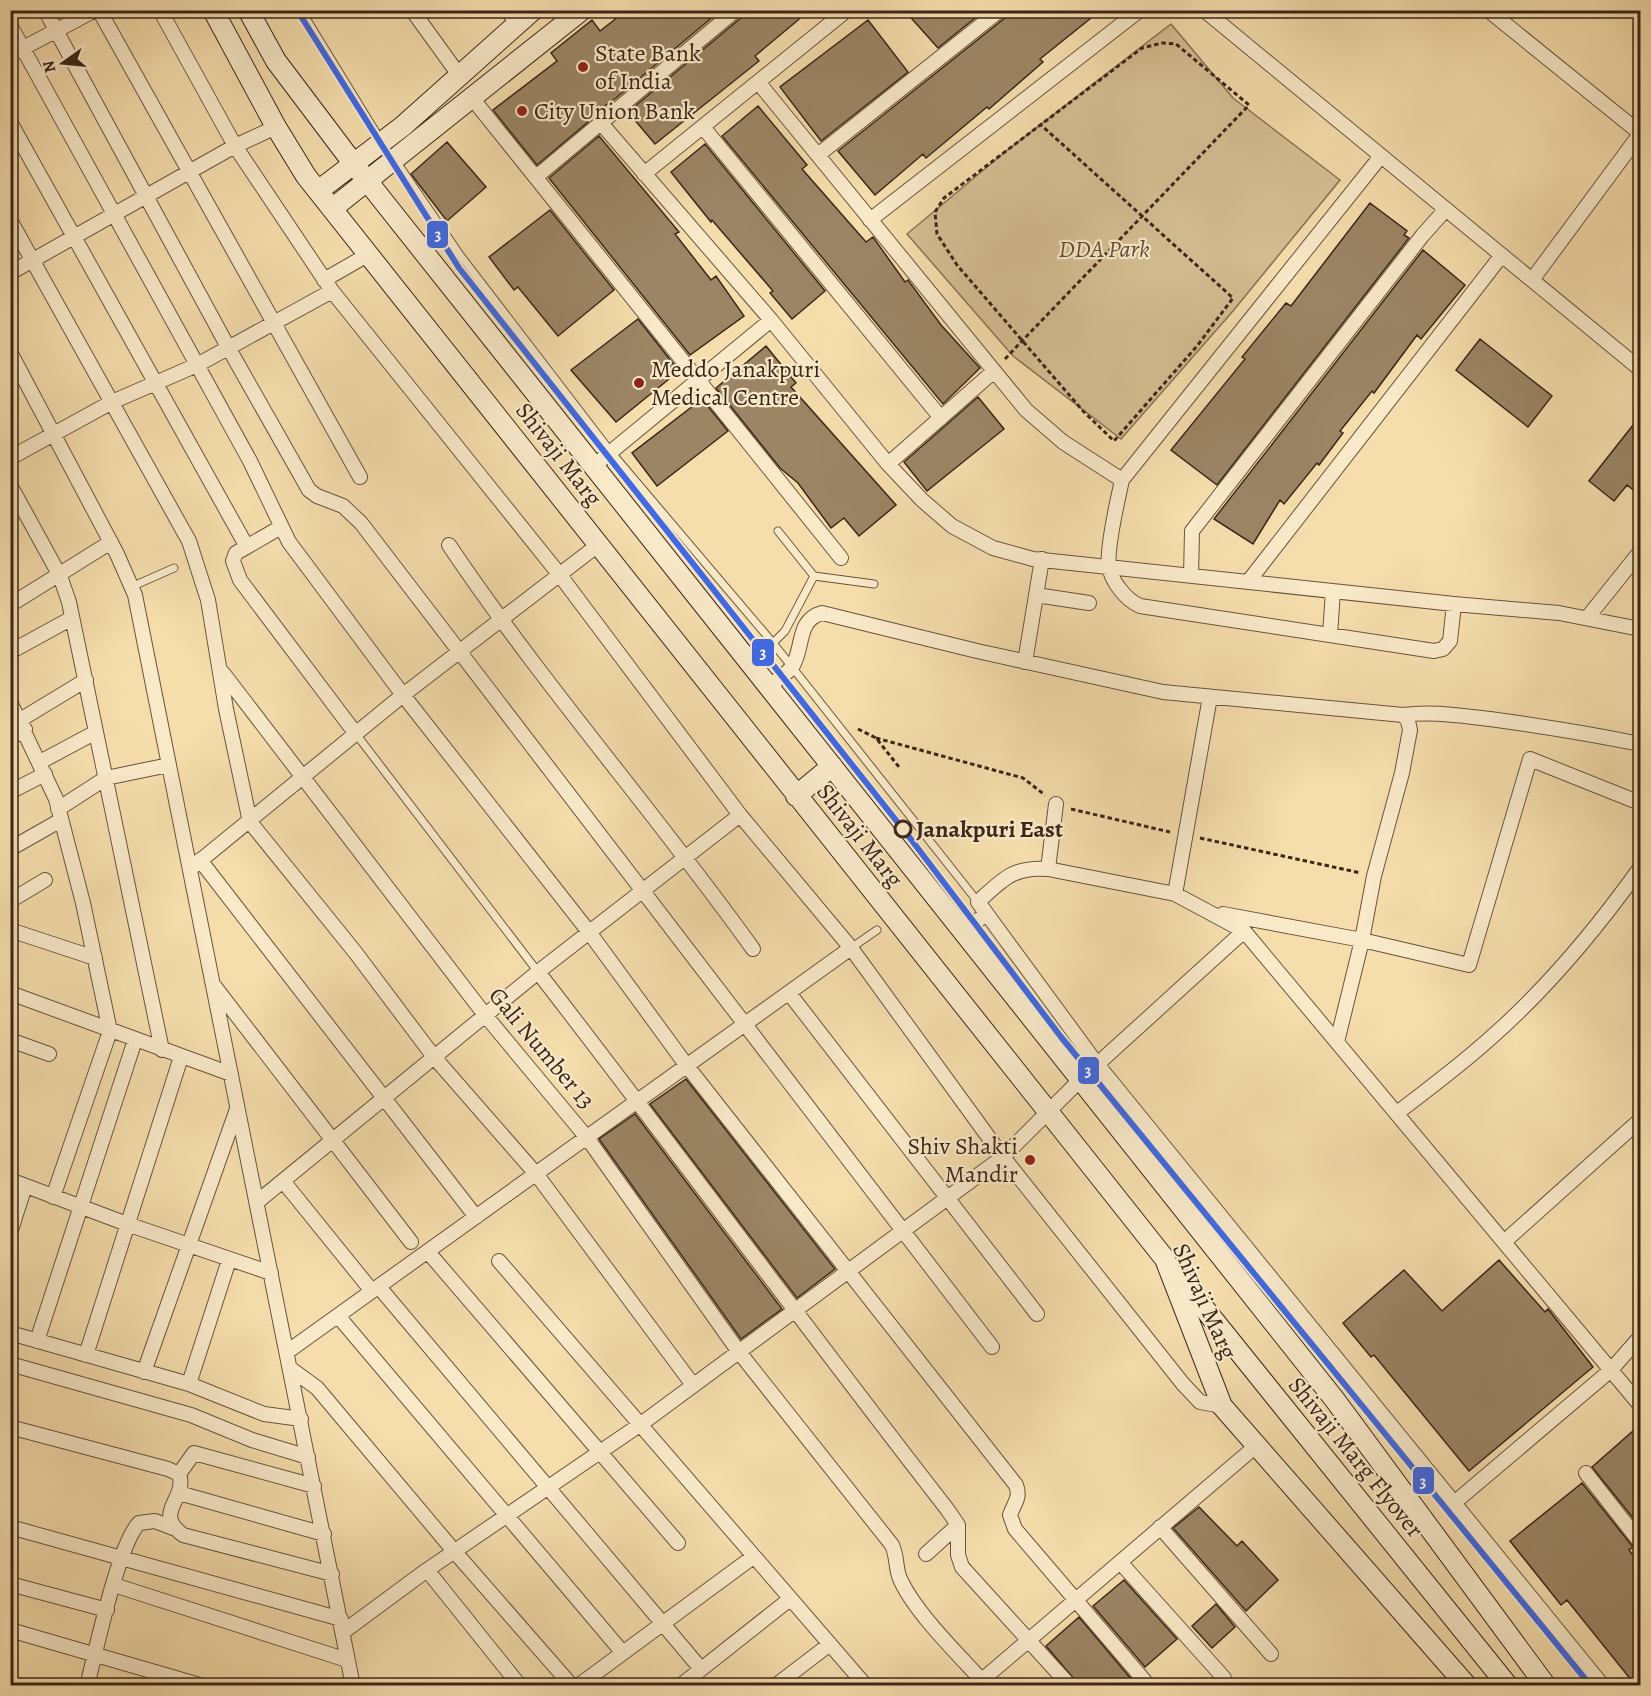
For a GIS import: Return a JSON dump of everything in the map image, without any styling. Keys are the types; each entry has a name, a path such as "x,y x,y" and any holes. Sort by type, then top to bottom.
{"main road":[{"name":"Shivaji Marg","path":"213,10 276,127 318,190 1165,1259 1222,1406 1467,1686"},
{"name":"Shivaji Marg","path":"248,10 276,61 353,163 1335,1400 1546,1686"},
{"path":"318,190 382,141 459,75 512,17 533,10"},
{"path":"333,208 582,10"},
{"path":"796,796 832,766"},
{"name":"Shivaji Marg Flyover","path":"1165,1259 1508,1686"}],"street":[{"path":"45,10 148,196 228,348 309,490 317,496 343,506 361,523 992,1347"},
{"path":"17,51 97,10 360,477"},
{"path":"160,10 235,146 328,286 559,574 740,814 851,948 1003,1157 1183,1384 1200,1402 1222,1406"},
{"path":"412,10 459,75"},
{"path":"536,177 736,10"},
{"path":"644,174 847,10"},
{"path":"818,155 1000,10"},
{"path":"870,220 1140,10"},
{"path":"1204,10 1641,369"},
{"path":"1488,10 1641,133 1532,280"},
{"path":"10,25 17,51 114,215 255,471 289,542 345,613 404,695 589,932 687,1066 1016,1485 1019,1492 1010,1515 1011,1522 1149,1686"},
{"path":"758,82 1026,410 1063,442 1122,480"},
{"path":"472,98 841,558"},
{"path":"10,122 247,547"},
{"path":"600,122 771,320 888,464 952,526 993,548 1042,560 1587,618 1641,629"},
{"path":"10,273 235,146 276,127"},
{"path":"703,127 940,418"},
{"path":"1381,156 1122,480 1114,514 1109,567 1129,601 1140,606 1434,651 1443,649 1450,641 1455,604"},
{"path":"1191,576 1192,531 1446,209"},
{"path":"10,220 189,541 199,564 208,600 250,822 348,943 434,1057 537,1175 693,1385"},
{"path":"10,458 112,402 197,365 272,324 328,286 369,254"},
{"path":"1248,582 1502,255"},
{"path":"595,465 771,320"},
{"path":"10,352 111,542 131,587 169,765 195,865 213,983 353,1686"},
{"path":"888,464 993,372"},
{"path":"10,485 60,576 72,618 162,1050"},
{"path":"281,527 236,553 233,561 240,580 356,734"},
{"path":"10,605 60,576 111,542"},
{"path":"449,545 500,620 687,856 753,949"},
{"path":"195,865 458,652 598,545"},
{"path":"1587,618 1641,552"},
{"path":"1025,663 1042,560"},
{"path":"1330,635 1334,591"},
{"path":"1036,595 1089,603"},
{"path":"770,686 792,667 805,625 813,615 822,613 1025,663 1163,692 1403,716 1419,713 1464,716 1535,725 1641,744"},
{"path":"10,652 72,618"},
{"name":"Gali Number 13","path":"220,670 485,1015 588,1139 739,1352 892,1545 899,1561 901,1581 937,1629 985,1683"},
{"path":"10,738 23,724 86,680"},
{"path":"1175,894 1210,697"},
{"path":"10,702 23,724 60,814 110,1030 53,1197"},
{"path":"1337,1042 1362,940 1374,876 1407,748 1410,730 1408,721 1403,716"},
{"path":"10,792 96,732"},
{"path":"1212,912 1362,940 1469,965 1530,759 1641,803"},
{"path":"10,849 106,778 169,765"},
{"path":"1048,869 1056,804"},
{"path":"257,1203 538,972 740,814"},
{"path":"195,865 384,1098 476,1217"},
{"path":"964,932 1010,873 1033,867 1175,894 1244,931 1641,1405"},
{"path":"1397,1113 1487,1042 1516,1014 1597,928 1641,868"},
{"path":"10,901 45,880"},
{"path":"982,907 1097,1064 1603,1686"},
{"path":"13,929 95,958"},
{"path":"10,1527 122,1558 342,1625 427,1570 640,1424 1003,1157 1081,1079 1244,931"},
{"path":"287,1352 588,1139 851,948"},
{"path":"538,972 958,1525 958,1555 962,1567 1070,1686"},
{"path":"213,983 411,1242"},
{"path":"10,993 231,1074"},
{"path":"789,993 1037,1314"},
{"path":"10,1040 49,1054"},
{"path":"37,1341 135,1040"},
{"path":"86,1355 181,1057"},
{"path":"144,1372 187,1245 238,1107"},
{"path":"1504,1242 1641,1120"},
{"path":"10,1180 81,1208 271,1273"},
{"path":"284,1181 548,1487 701,1669"},
{"path":"10,1233 25,1186"},
{"path":"428,1251 678,1543"},
{"path":"189,1384 229,1260"},
{"path":"499,1261 866,1686"},
{"path":"338,1316 505,1517 622,1653"},
{"path":"10,1333 189,1384 264,1414 301,1419"},
{"path":"1454,1503 1611,1370 1641,1337"},
{"path":"10,1364 191,1415 252,1440 308,1457"},
{"path":"291,1369 317,1388 454,1551 573,1686"},
{"path":"10,1426 168,1469 178,1474 181,1481 179,1493 170,1509 173,1528"},
{"path":"985,1683 1075,1600 1256,1446"},
{"path":"178,1474 194,1453 314,1486"},
{"path":"1586,1473 1641,1542"},
{"path":"179,1493 324,1534"},
{"path":"87,1686 122,1558 134,1528 139,1523 155,1521 183,1535 332,1574"},
{"path":"926,1554 958,1525"},
{"path":"1160,1527 1271,1654"},
{"path":"578,1686 753,1557"},
{"path":"1120,1562 1224,1678"},
{"path":"427,1570 520,1686"},
{"path":"10,1584 107,1610"},
{"path":"114,1585 347,1660"},
{"path":"680,1686 790,1599"},
{"path":"10,1630 203,1686"},
{"path":"775,1686 830,1644"}],"lane":[{"path":"301,10 382,141"},
{"path":"394,159 460,255 611,452 773,643 982,907"},
{"path":"778,531 814,576 874,585"},
{"path":"131,587 174,568"},
{"path":"773,643 785,631 814,576"},
{"path":"356,734 538,972"},
{"path":"851,948 876,930"}],"path":[{"path":"993,372 1022,341 1142,217 1249,105 1176,44 1162,43 1142,48 944,198 935,212 937,234 957,265 1022,341 1114,441 1197,346 1233,298 1142,217 1041,125"},
{"path":"876,738 1023,778 1037,786 1056,804 1374,876"}],"green space":[{"name":"DDA Park","path":"1171,24 1233,98 1340,180 1233,311 1121,439 1013,356 907,234 1005,152"}],"building":[{"path":"627,10 721,10 616,98 586,119 588,122 537,165 493,110 557,61 551,53 592,20 600,31"},
{"path":"745,10 810,10 755,56 759,61 655,144 628,112 742,17"},
{"path":"904,10 985,10 938,48"},
{"path":"1009,10 1101,10 1040,59 1043,62 989,109 987,107 926,158 923,154 875,195 838,151 1006,17"},
{"path":"868,20 908,72 821,141 780,87"},
{"path":"758,106 807,165 802,169 866,242 873,237 905,282 908,280 941,325 980,368 943,404 722,136"},
{"path":"599,136 679,232 675,234 711,280 716,276 744,316 690,355 549,178"},
{"path":"447,142 486,187 447,221 411,174"},
{"path":"705,144 825,291 792,319 770,293 773,291 712,220 711,222 671,172"},
{"path":"1370,203 1407,231 1404,235 1409,238 1217,485 1171,450 1245,359 1242,357 1286,303 1291,306"},
{"path":"550,210 614,290 558,336 518,287 514,290 489,257"},
{"path":"1423,250 1465,285 1421,339 1417,335 1374,393 1372,391 1340,431 1343,433 1319,465 1317,463 1284,504 1280,500 1253,544 1214,519"},
{"path":"638,319 679,371 616,422 571,370"},
{"path":"1480,339 1552,396 1528,427 1456,370"},
{"path":"766,346 796,383 791,387 896,505 859,536 844,518 831,528 798,483 780,468 716,388"},
{"path":"978,397 1004,429 927,491 904,462"},
{"path":"702,399 728,431 657,486 632,453"},
{"path":"1641,415 1641,496 1627,485 1614,501 1589,481"},
{"path":"686,1079 835,1269 797,1298 650,1104"},
{"path":"635,1114 782,1309 741,1339 599,1139"},
{"path":"1499,1260 1545,1312 1548,1309 1593,1367 1469,1471 1374,1355 1371,1357 1343,1323 1404,1270 1442,1311"},
{"path":"1641,1424 1641,1528 1592,1467"},
{"path":"1582,1483 1633,1547 1629,1550 1641,1566 1641,1674 1632,1681 1567,1600 1561,1605 1510,1541"},
{"path":"1199,1507 1237,1546 1242,1541 1278,1580 1246,1611 1173,1528"},
{"path":"1124,1580 1177,1639 1145,1667 1093,1606"},
{"path":"1216,1604 1235,1627 1212,1648 1192,1626"},
{"path":"1079,1617 1132,1680 1126,1686 1080,1686 1046,1646"}],"transit line":[{"name":"3","path":"297,10 459,268 910,838 1061,1037 1591,1686"}],"place":[{"name":"State Bank of India","path":"583,67"},
{"name":"City Union Bank","path":"522,111"},
{"name":"Meddo Janakpuri Medical Centre","path":"639,383"},
{"name":"Janakpuri East","path":"903,829"},
{"name":"Shiv Shakti Mandir","path":"1030,1160"}]}
